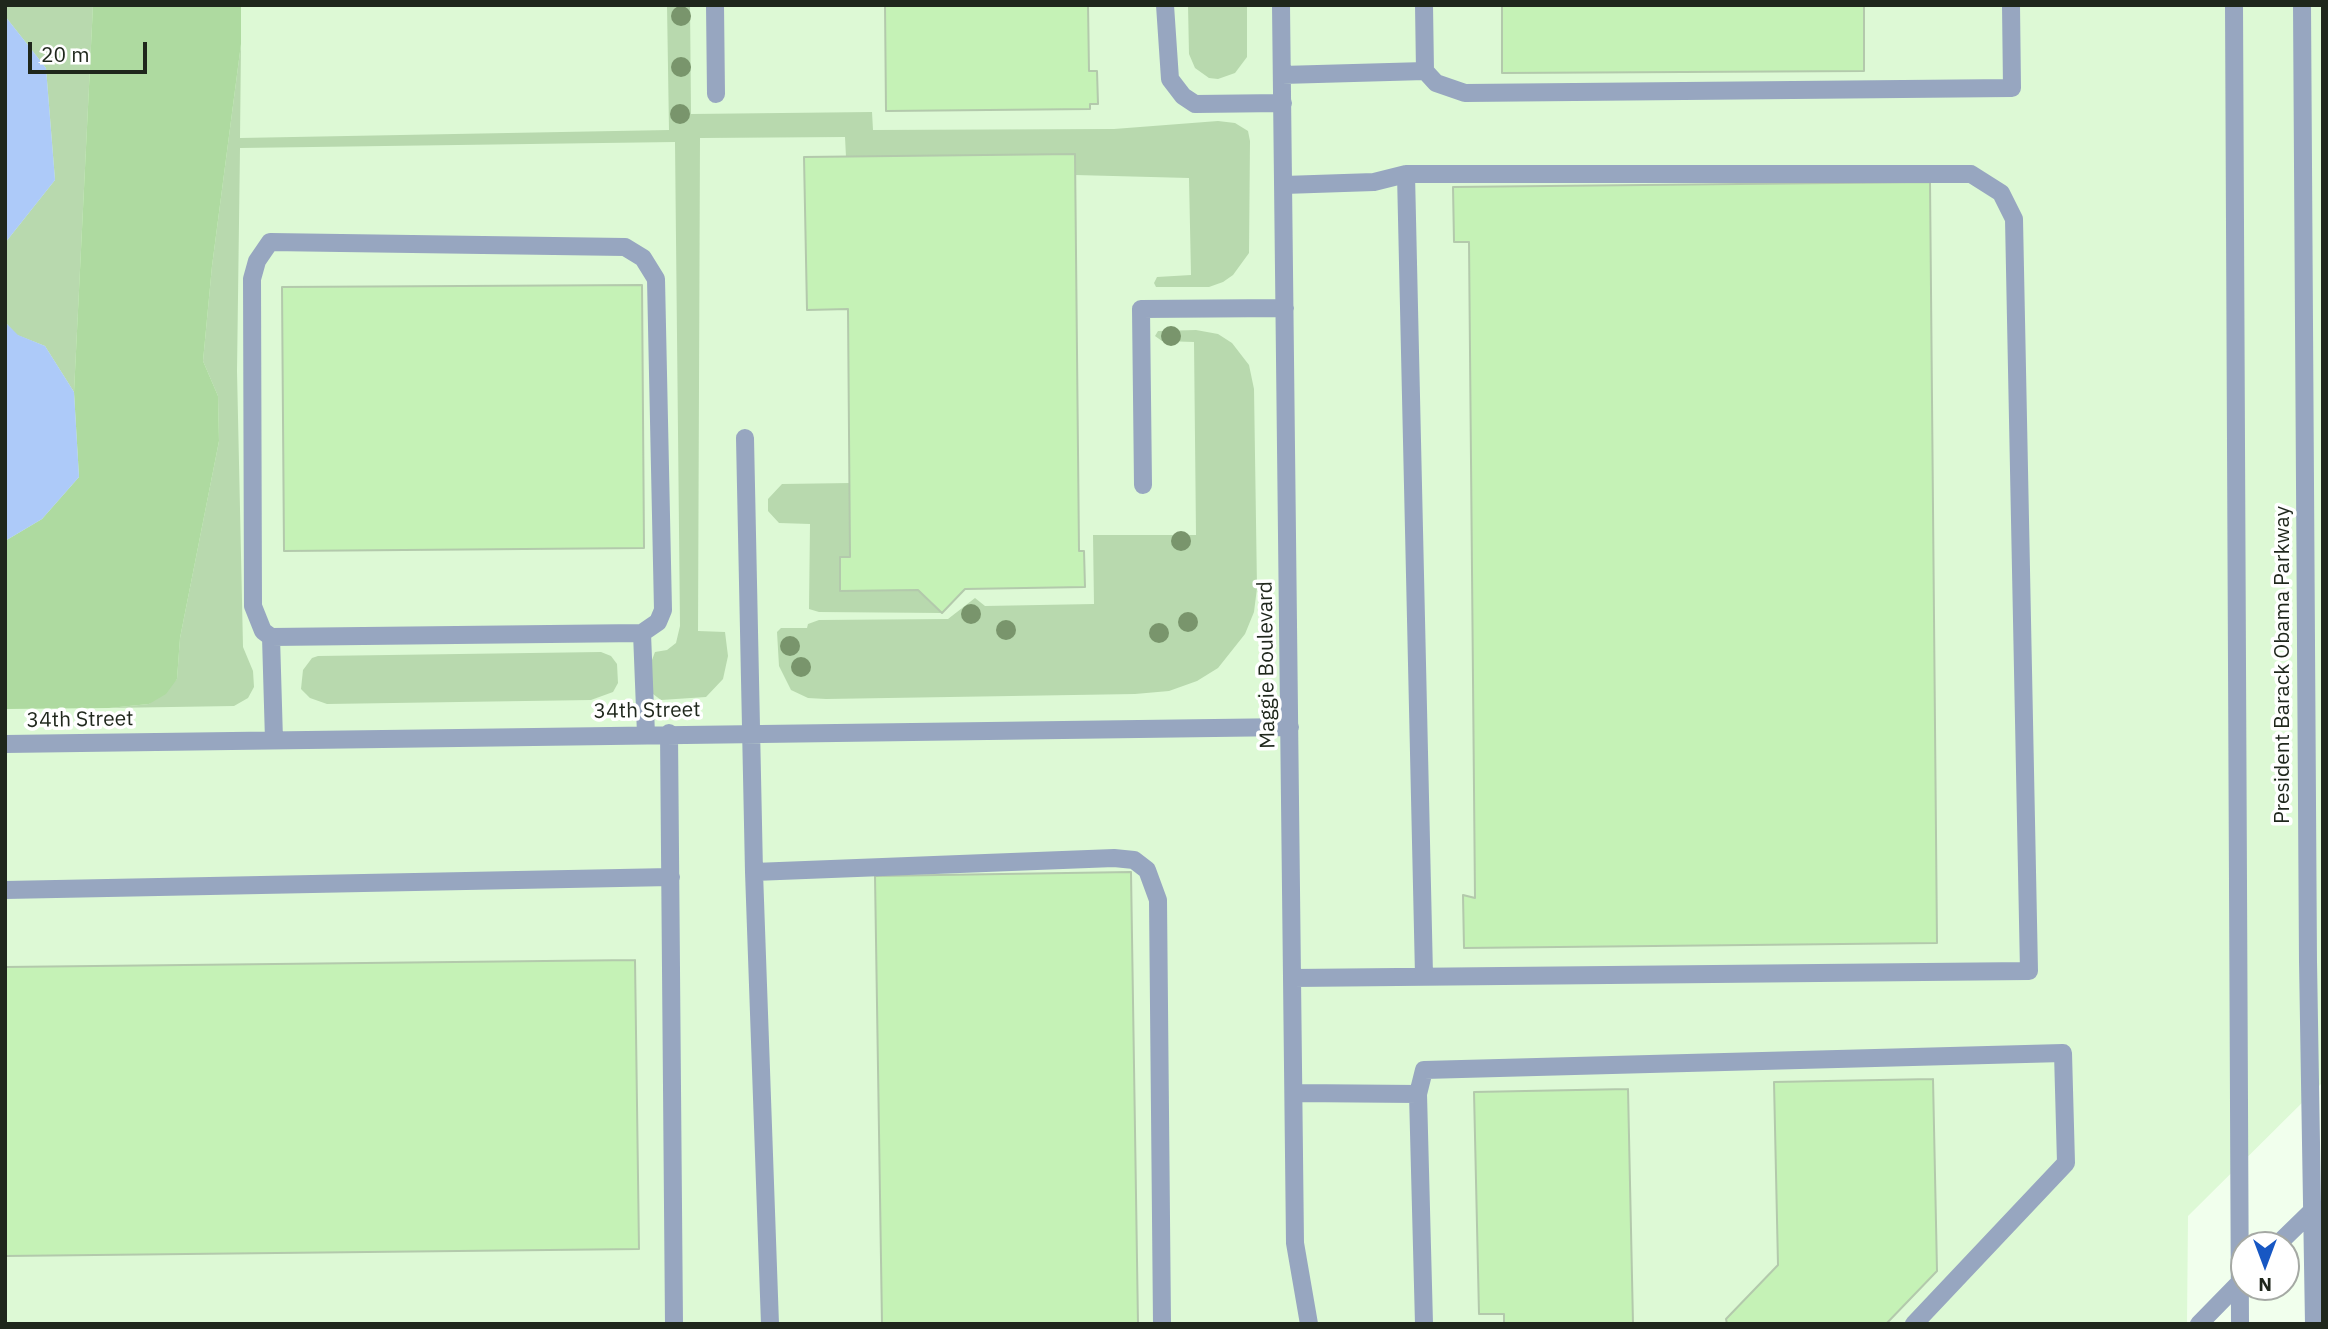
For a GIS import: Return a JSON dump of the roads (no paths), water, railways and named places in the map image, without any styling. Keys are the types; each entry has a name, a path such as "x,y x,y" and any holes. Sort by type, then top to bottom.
{"street":[{"path":"715,5 716,94"},
{"path":"1165,5 1170,79 1183,96 1195,104 1283,103"},
{"name":"Maggie Boulevard","path":"1281,5 1296,1243 1309,1324"},
{"path":"1424,5 1425,71 1436,83 1465,93 2011,88 2011,5"},
{"path":"2234,5 2241,1231"},
{"name":"President Barack Obama Parkway","path":"2302,5 2308,961 2317,1207 2314,1324"},
{"path":"1282,75 1425,71"},
{"path":"1406,174 1424,975"},
{"path":"1284,185 1374,182 1406,174 1971,174 2000,193 2014,219 2029,971 1293,978"},
{"path":"271,637 642,633 658,622 663,610 656,279 643,258 625,247 270,242 257,261 252,279 253,606 257,622 271,637 274,740"},
{"path":"1143,485 1141,309 1285,308"},
{"path":"745,438 754,872 770,1324"},
{"path":"642,633 646,734"},
{"name":"34th Street","path":"5,744 669,733 1290,727"},
{"path":"669,733 674,1324"},
{"path":"754,872 1114,858 1134,860 1147,870 1158,900 1162,1324"},
{"path":"5,890 671,877"},
{"path":"2308,961 2323,974"},
{"path":"1424,1324 1421,1310 1418,1094 1423,1070 2063,1053 2066,1163 1914,1324"},
{"path":"1294,1093 1418,1094"},
{"path":"2292,1231 2317,1207"},
{"path":"2199,1324 2230,1292"},
{"path":"2240,1324 2241,1301"}],"water":[{"path":"5,16 46,68 55,180 5,243"},
{"path":"5,322 18,335 45,346 74,392 79,477 42,519 5,541"}]}
